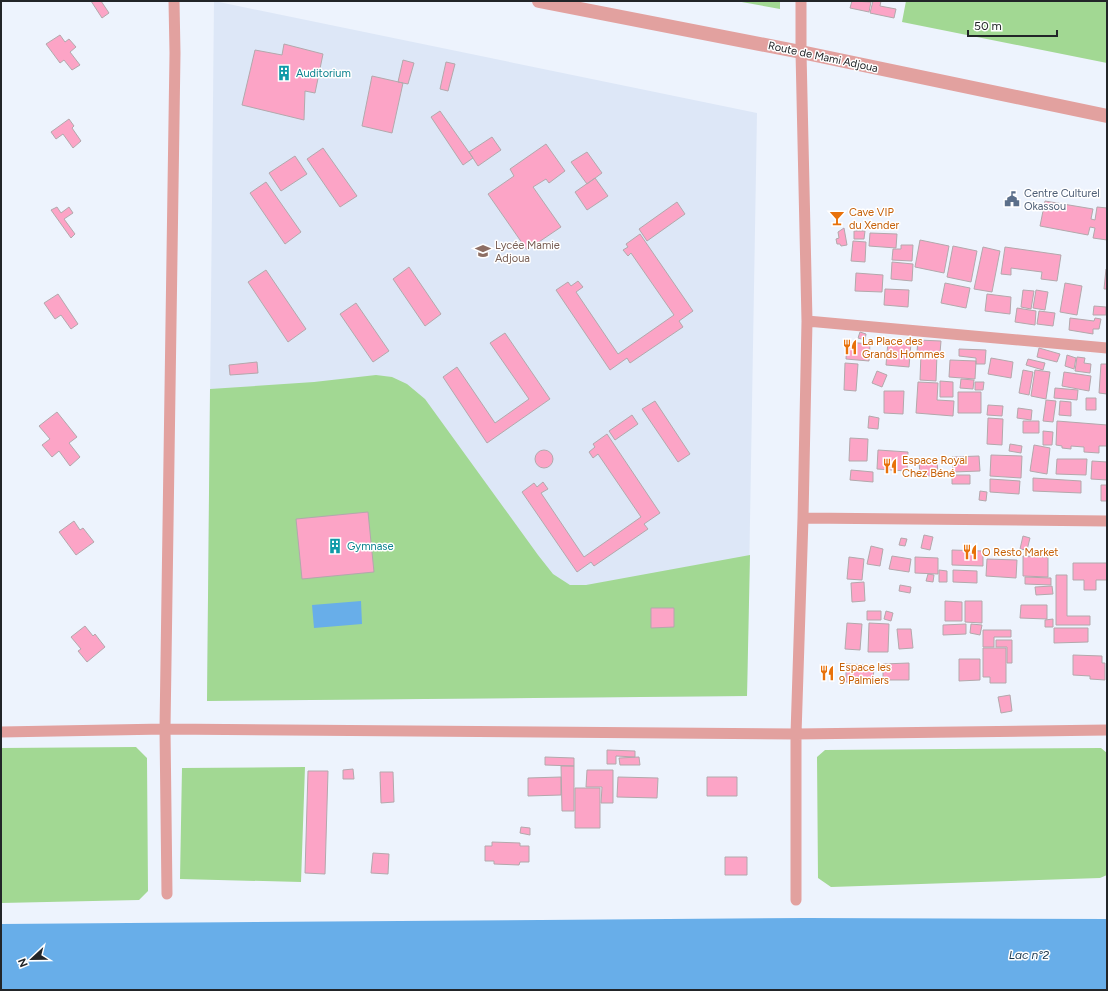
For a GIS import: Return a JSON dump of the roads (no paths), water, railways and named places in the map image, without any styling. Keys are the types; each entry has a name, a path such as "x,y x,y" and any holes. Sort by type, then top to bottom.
{"street":[{"path":"167,894 165,729 175,69 174,1"},
{"name":"Route de Mami Adjoua","path":"539,1 801,52 1107,116"},
{"path":"796,900 796,734 803,518 807,321 801,1"},
{"path":"807,321 1107,348"},
{"path":"803,518 1107,521"},
{"path":"1,732 165,729 796,734 1107,730"}],"water":[{"path":"361,601 362,624 314,628 312,605"},
{"name":"Lac n°2","path":"806,918 1107,919 1107,990 1,990 1,924"}],"place":[{"name":"Auditorium","path":"284,73"},
{"name":"Centre Culturel Okassou","path":"1012,199"},
{"name":"Cave VIP du Xender","path":"837,218"},
{"name":"Lycée Mamie Adjoua","path":"483,251"},
{"name":"La Place des Grands Hommes","path":"850,347"},
{"name":"Espace Royal Chez Béné","path":"890,466"},
{"name":"Gymnase","path":"335,546"},
{"name":"O Resto Market","path":"970,552"},
{"name":"Espace les 9 Palmiers","path":"827,673"}]}
